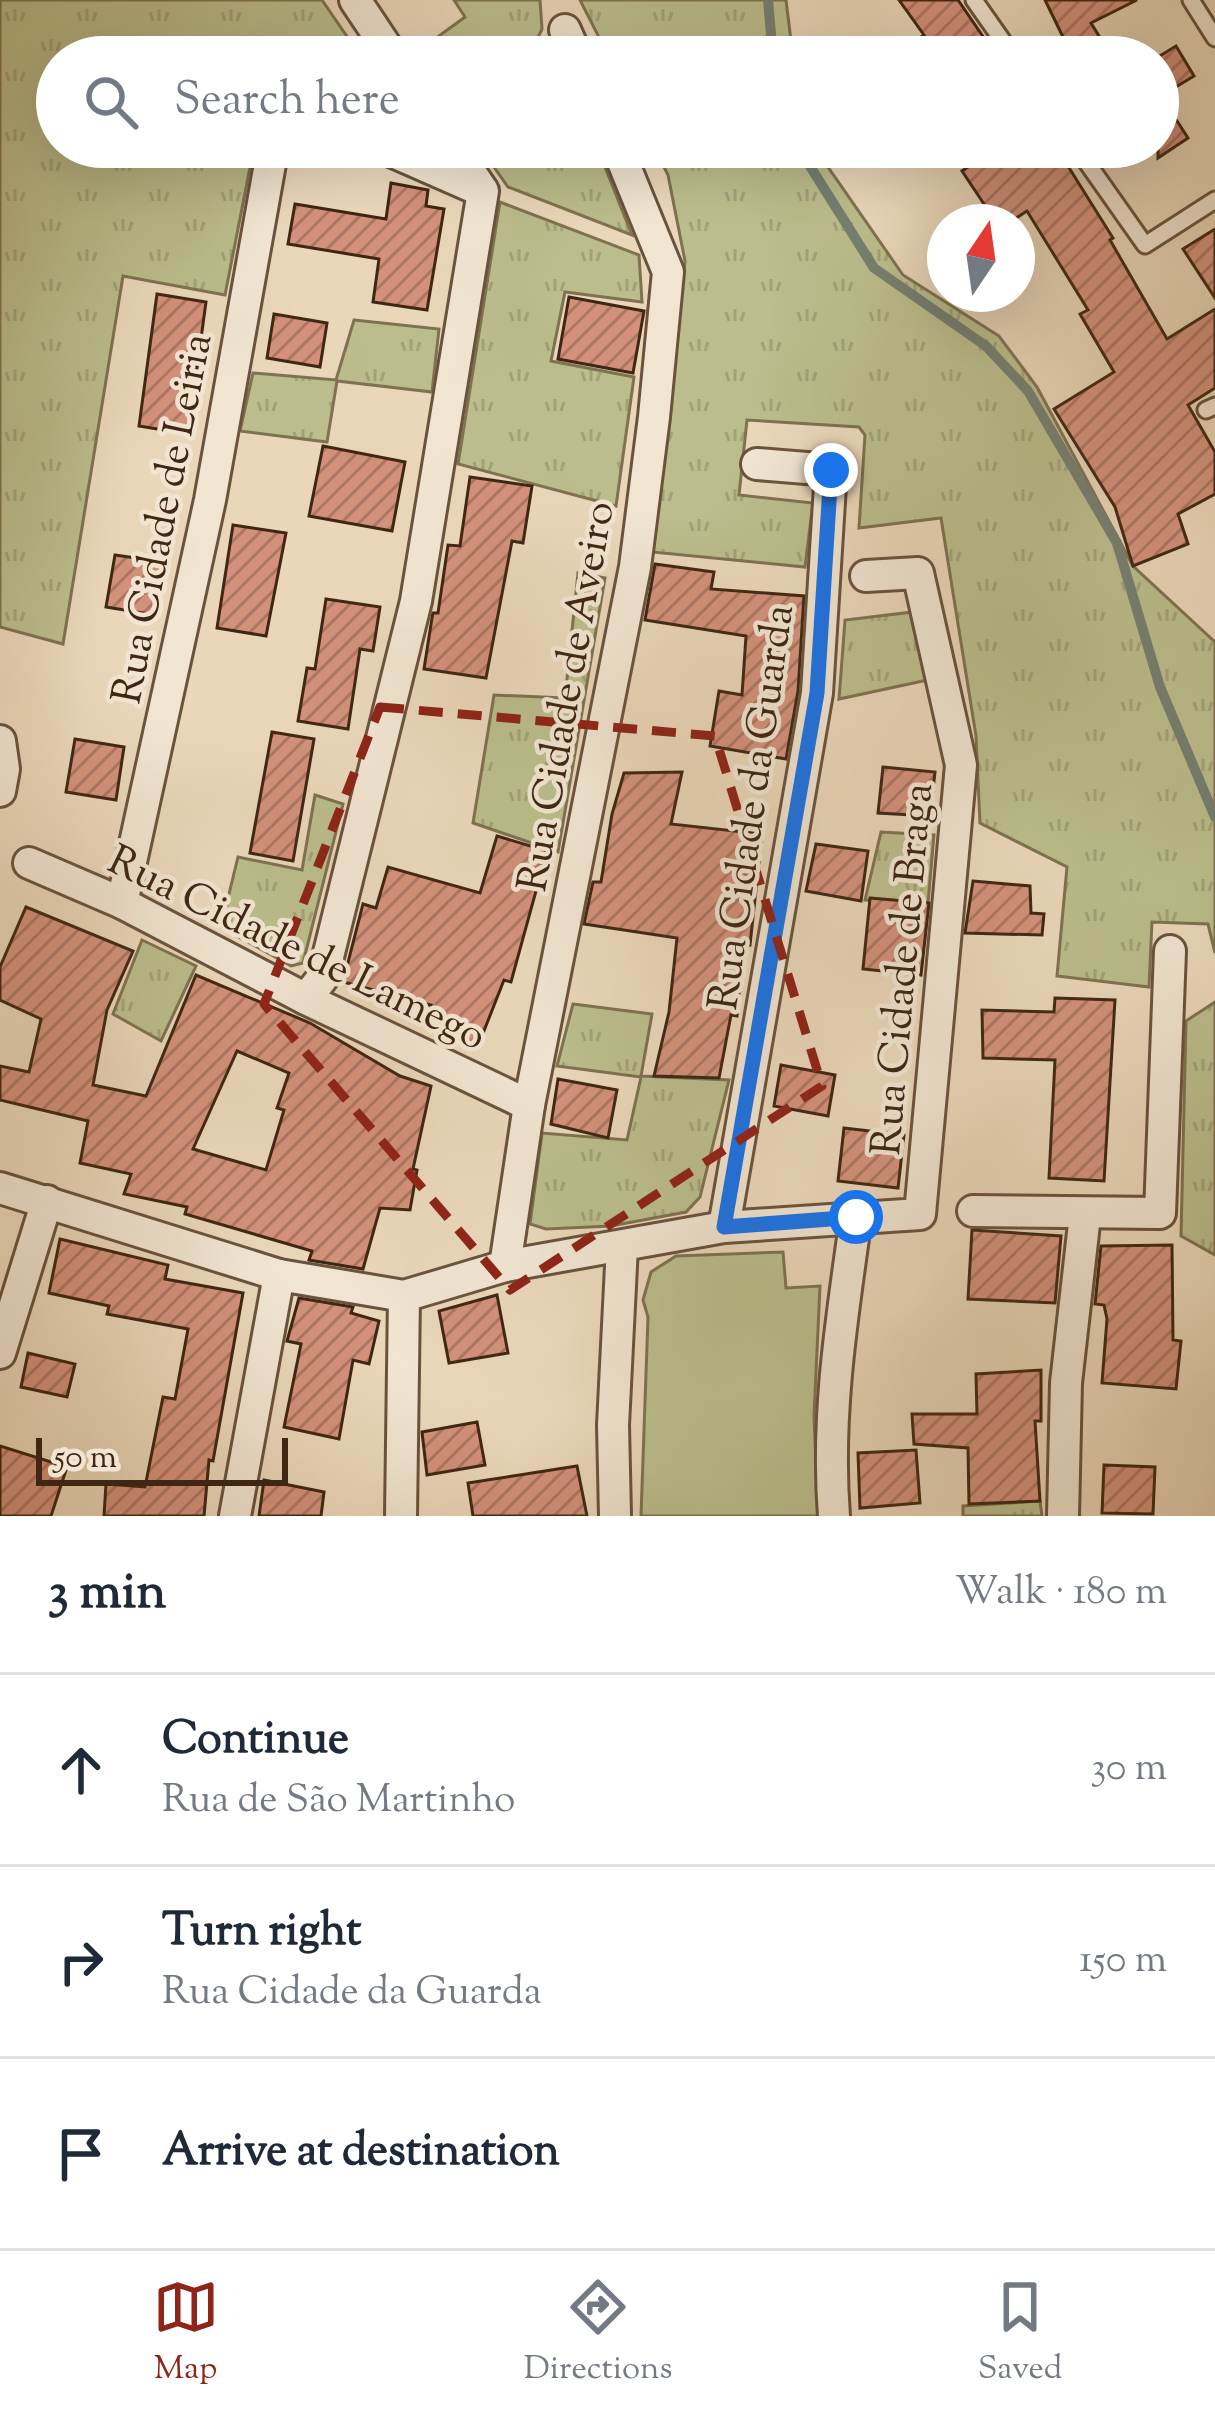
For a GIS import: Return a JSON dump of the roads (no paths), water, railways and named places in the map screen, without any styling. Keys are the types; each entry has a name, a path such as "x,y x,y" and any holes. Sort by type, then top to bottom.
{"street":[{"path":"355,0 379,36"},
{"name":"Rua Cidade de Leiria","path":"122,903 210,500 269,168"},
{"path":"430,168 483,191"},
{"path":"306,998 323,977 416,601 483,191 467,168"},
{"name":"Rua Cidade de Aveiro","path":"505,1266 529,1105 635,567 668,272 626,168"},
{"name":"Rua Cidade da Guarda","path":"724,1227 817,693 831,470 757,464"},
{"name":"Rua Cidade de Braga","path":"856,1217 920,1214 961,765 918,573 866,576"},
{"path":"0,741 4,770 0,790"},
{"name":"Rua Cidade de Lamego","path":"29,863 122,903 529,1105"},
{"path":"973,1211 1160,1213 1170,951"},
{"path":"0,1188 279,1275 404,1296 505,1266 724,1227 856,1217 834,1372 834,1516"},
{"path":"0,1353 46,1201"},
{"path":"1063,1516 1066,1383 1085,1215"},
{"path":"615,1516 613,1425 622,1246"},
{"path":"235,1516 279,1275"},
{"path":"401,1516 404,1296"}],"lane":[{"path":"974,0 999,36"},
{"path":"1191,0 1215,38"},
{"path":"1091,168 1144,245 1215,200"}],"waterway":[{"path":"768,0 771,36"},
{"path":"811,168 874,268 986,346 1028,391 1117,543 1160,687 1215,817"}]}
